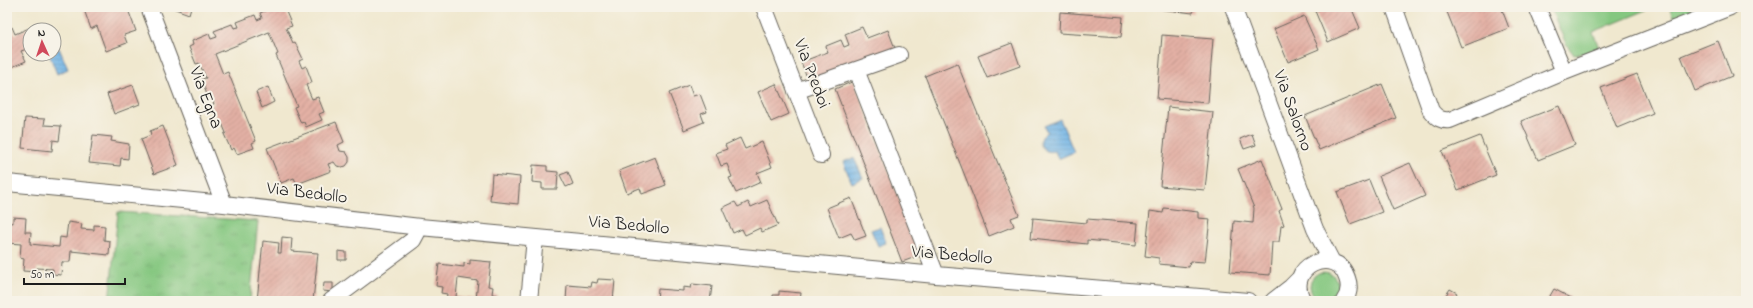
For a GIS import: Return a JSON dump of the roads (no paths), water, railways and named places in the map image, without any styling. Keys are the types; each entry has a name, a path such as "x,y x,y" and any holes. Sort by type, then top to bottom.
{"street":[{"name":"Via Egna","path":"149,7 224,204"},
{"name":"Via Predoi","path":"764,7 821,155"},
{"name":"Via Salorno","path":"1233,7 1315,229 1332,262"},
{"path":"1394,7 1431,112 1439,119 1450,120 1709,11 1730,7"},
{"path":"1537,7 1564,72"},
{"path":"796,91 899,55"},
{"path":"856,70 936,274"},
{"name":"Via Bedollo","path":"7,183 224,204 420,227 535,238 1248,301"},
{"path":"331,301 413,240 420,227"},
{"name":"Via Salorno","path":"1304,301 1299,292 1304,272 1312,252 1315,229"},
{"path":"529,301 535,238"},
{"path":"1273,301 1292,287 1304,272 1322,261 1332,262 1341,267 1347,275 1349,285 1348,299"}],"water":[{"path":"62,55 68,69 57,74 52,62 62,62"},
{"path":"1060,119 1074,152 1058,159 1055,151 1050,152 1045,150 1040,142 1043,135 1047,132 1044,126"},
{"path":"854,158 863,178 852,183 843,162"},
{"path":"880,227 886,243 878,246 871,230"}]}
